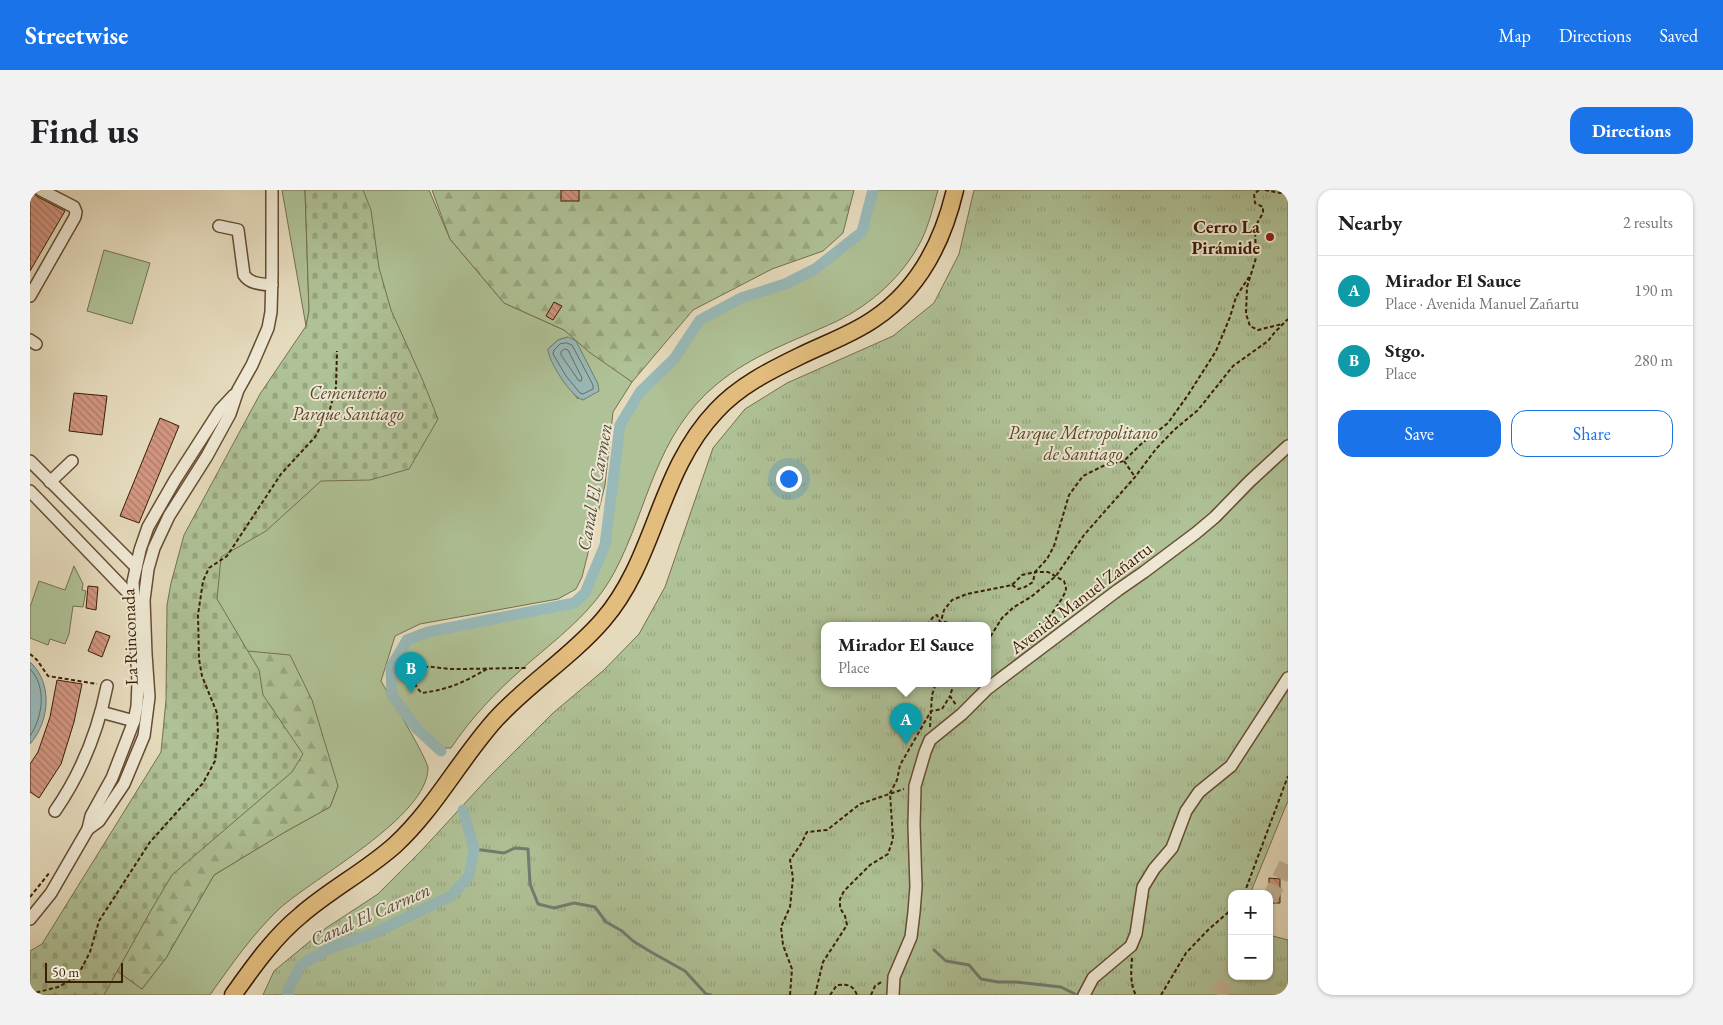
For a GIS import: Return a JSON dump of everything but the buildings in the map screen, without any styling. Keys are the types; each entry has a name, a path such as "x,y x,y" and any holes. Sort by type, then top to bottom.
{"highway":[{"path":"233,995 264,953 298,917 372,863 404,836 422,816 474,745 502,713 529,686 581,643 602,621 632,575 665,494 685,452 716,410 757,378 856,330 876,318 897,301 914,283 937,245 955,190"}],"street":[{"path":"30,296 75,217 76,212 74,208 41,190"},
{"name":"La Rinconada","path":"88,830 99,820 124,784 139,752 144,736 149,697 144,600 148,569 159,536 230,414 238,390 252,365 268,328 271,312 272,285 272,190"},
{"path":"219,226 238,230 244,275 247,279 250,282 272,285"},
{"name":"La Rinconada","path":"30,919 51,893 88,830 92,816 112,778 134,721 138,706 138,683 133,582 140,550 148,527 175,480 220,410 238,390"},
{"name":"Avenida Manuel Zañartu","path":"930,740 988,690 1096,606 1196,533 1288,446"},
{"path":"30,460 136,567"},
{"path":"50,482 72,462"},
{"path":"175,480 188,487"},
{"path":"30,491 134,599"},
{"path":"1084,995 1093,978 1131,946 1136,934 1144,888 1154,869 1172,848 1186,810 1199,792 1231,766 1288,678"},
{"path":"55,810 84,762 101,712 107,686"},
{"path":"101,712 134,721"},
{"path":"893,995 894,977 910,938 914,912 916,887 915,786 930,740"},
{"path":"112,778 124,784"}],"path":[{"path":"1259,190 1254,194 1253,198 1254,203 1263,208 1263,213 1254,227 1256,258 1247,287 1246,314 1250,326 1258,330 1283,323"},
{"path":"1265,190 1280,193 1288,191"},
{"path":"1012,585 1018,589 1025,588 1033,582 1035,572 1054,546 1069,495 1082,476 1105,465 1124,461 1140,445 1168,423 1202,376 1216,351 1236,297 1249,277"},
{"path":"991,636 1002,618 1056,576 1084,535 1135,477 1156,449 1174,430 1198,410 1233,366 1268,341 1288,319"},
{"path":"30,994 58,987 77,977 90,952 99,922 150,842 202,783 215,762 218,733 217,713 202,676 199,659 198,615 203,582 209,568 227,556 281,474 315,436 330,409 336,387 337,351"},
{"path":"1124,461 1135,477"},
{"path":"941,622 944,610 952,600 967,594 1012,585 1022,575 1035,572 1048,572 1056,576 1064,581 1066,589 1050,616 1016,660 1017,668"},
{"path":"930,622 934,616 937,616 939,622"},
{"path":"30,654 37,660 48,676 107,686"},
{"path":"487,669 448,689 422,693 416,689 413,682 416,670 423,667 527,668"},
{"path":"930,740 934,687"},
{"path":"815,995 823,962 847,925 845,916 840,908 840,899 844,891 870,865 888,854 893,839 890,793 897,780 900,765 931,711 942,708 950,696 953,687"},
{"path":"950,696 962,714"},
{"path":"1245,890 1288,776"},
{"path":"790,995 792,968 783,945 781,927 790,907 793,878 790,860 801,844 806,832 827,830 860,804 915,786"},
{"path":"1161,995 1186,953 1228,912"},
{"path":"1133,956 1131,977 1133,990 1136,995"},
{"path":"871,995 875,986 894,977"},
{"path":"830,995 837,985 847,984 854,988 857,995"}],"green space":[{"path":"282,190 305,190 309,311 306,326"},
{"name":"Cementerio Parque Santiago","path":"305,190 363,190 371,210 379,268 391,310 438,419 409,469 370,480 321,481 266,531 221,557 217,599 259,670 263,695 303,754 292,772 172,875 104,995 30,995 30,951 42,944 161,752 166,700 167,605 184,535 260,394 306,326 309,311"},
{"path":"357,190 429,190 450,239 504,303 564,330 632,382 613,412 605,485 582,577 576,589 558,599 420,624 395,636 381,681 426,762 428,768 423,787 409,806 390,826 279,909 234,961 210,995 92,995 110,966 142,989 166,958 214,875 330,807 338,786 237,650 213,590 223,547 372,292","holes":["568,337 578,399 560,375 548,349 558,340"]},
{"path":"432,190 854,190 843,233 823,251 772,269 693,310 632,382 589,352 564,330 504,303 450,239"},
{"path":"877,190 938,190 924,235 905,266 885,288 861,307 835,322 774,349 744,365 717,384 696,404 666,448 627,546 615,571 596,600 574,624 493,696 451,748 443,748 420,726 395,694 395,668 409,643 429,636 575,606 588,595 609,546 623,426 643,394 677,361 702,323 742,301 786,287 817,272 865,234"},
{"name":"Parque Metropolitano de Santiago","path":"974,190 1288,190 1288,803 1252,890 1228,890 1228,980 1273,980 1273,936 1288,940 1288,995 263,995 274,971 326,928 378,894 421,851 489,777 553,713 604,670 639,634 665,587 713,448 745,409 787,383 893,336 934,303 959,254"},
{"path":"104,250 150,263 132,324 87,311"},
{"path":"74,566 83,584 82,590 86,591 83,607 73,606 69,634 65,644 50,639 48,645 30,638 30,607 39,581 65,590"},
{"path":"237,650 290,655 312,700 338,786 330,807 214,875 166,958 142,989 110,966"}],"water":[{"path":"568,337 576,341 598,384 599,391 583,400 567,386 549,355 548,349 558,340"},
{"path":"30,662 43,680 46,702 42,724 30,744"}],"waterway":[{"name":"Canal El Carmen","path":"441,751 417,729 392,695 391,667 407,640 428,632 574,603 585,593 605,545 620,425 640,392 674,359 700,320 741,298 785,284 815,269 862,232 873,190"},
{"name":"Canal El Carmen","path":"288,995 288,990 301,965 330,948 372,934 451,896 469,876 474,849 463,810"},
{"path":"474,849 504,853 515,848 528,849 530,884 538,904 554,908 574,903 595,907 606,922 622,931 633,941 685,971 706,994 711,995"},
{"path":"934,950 946,961 969,965 981,979 1061,987 1075,994"}],"tunnel":[{"path":"1273,892 1288,862"},
{"path":"1218,995 1228,978"}],"place":[{"name":"Cerro La Pirámide","path":"1270,237"},
{"name":"Stgo.","path":"411,693"},
{"name":"Mirador El Sauce","path":"906,744"}]}
